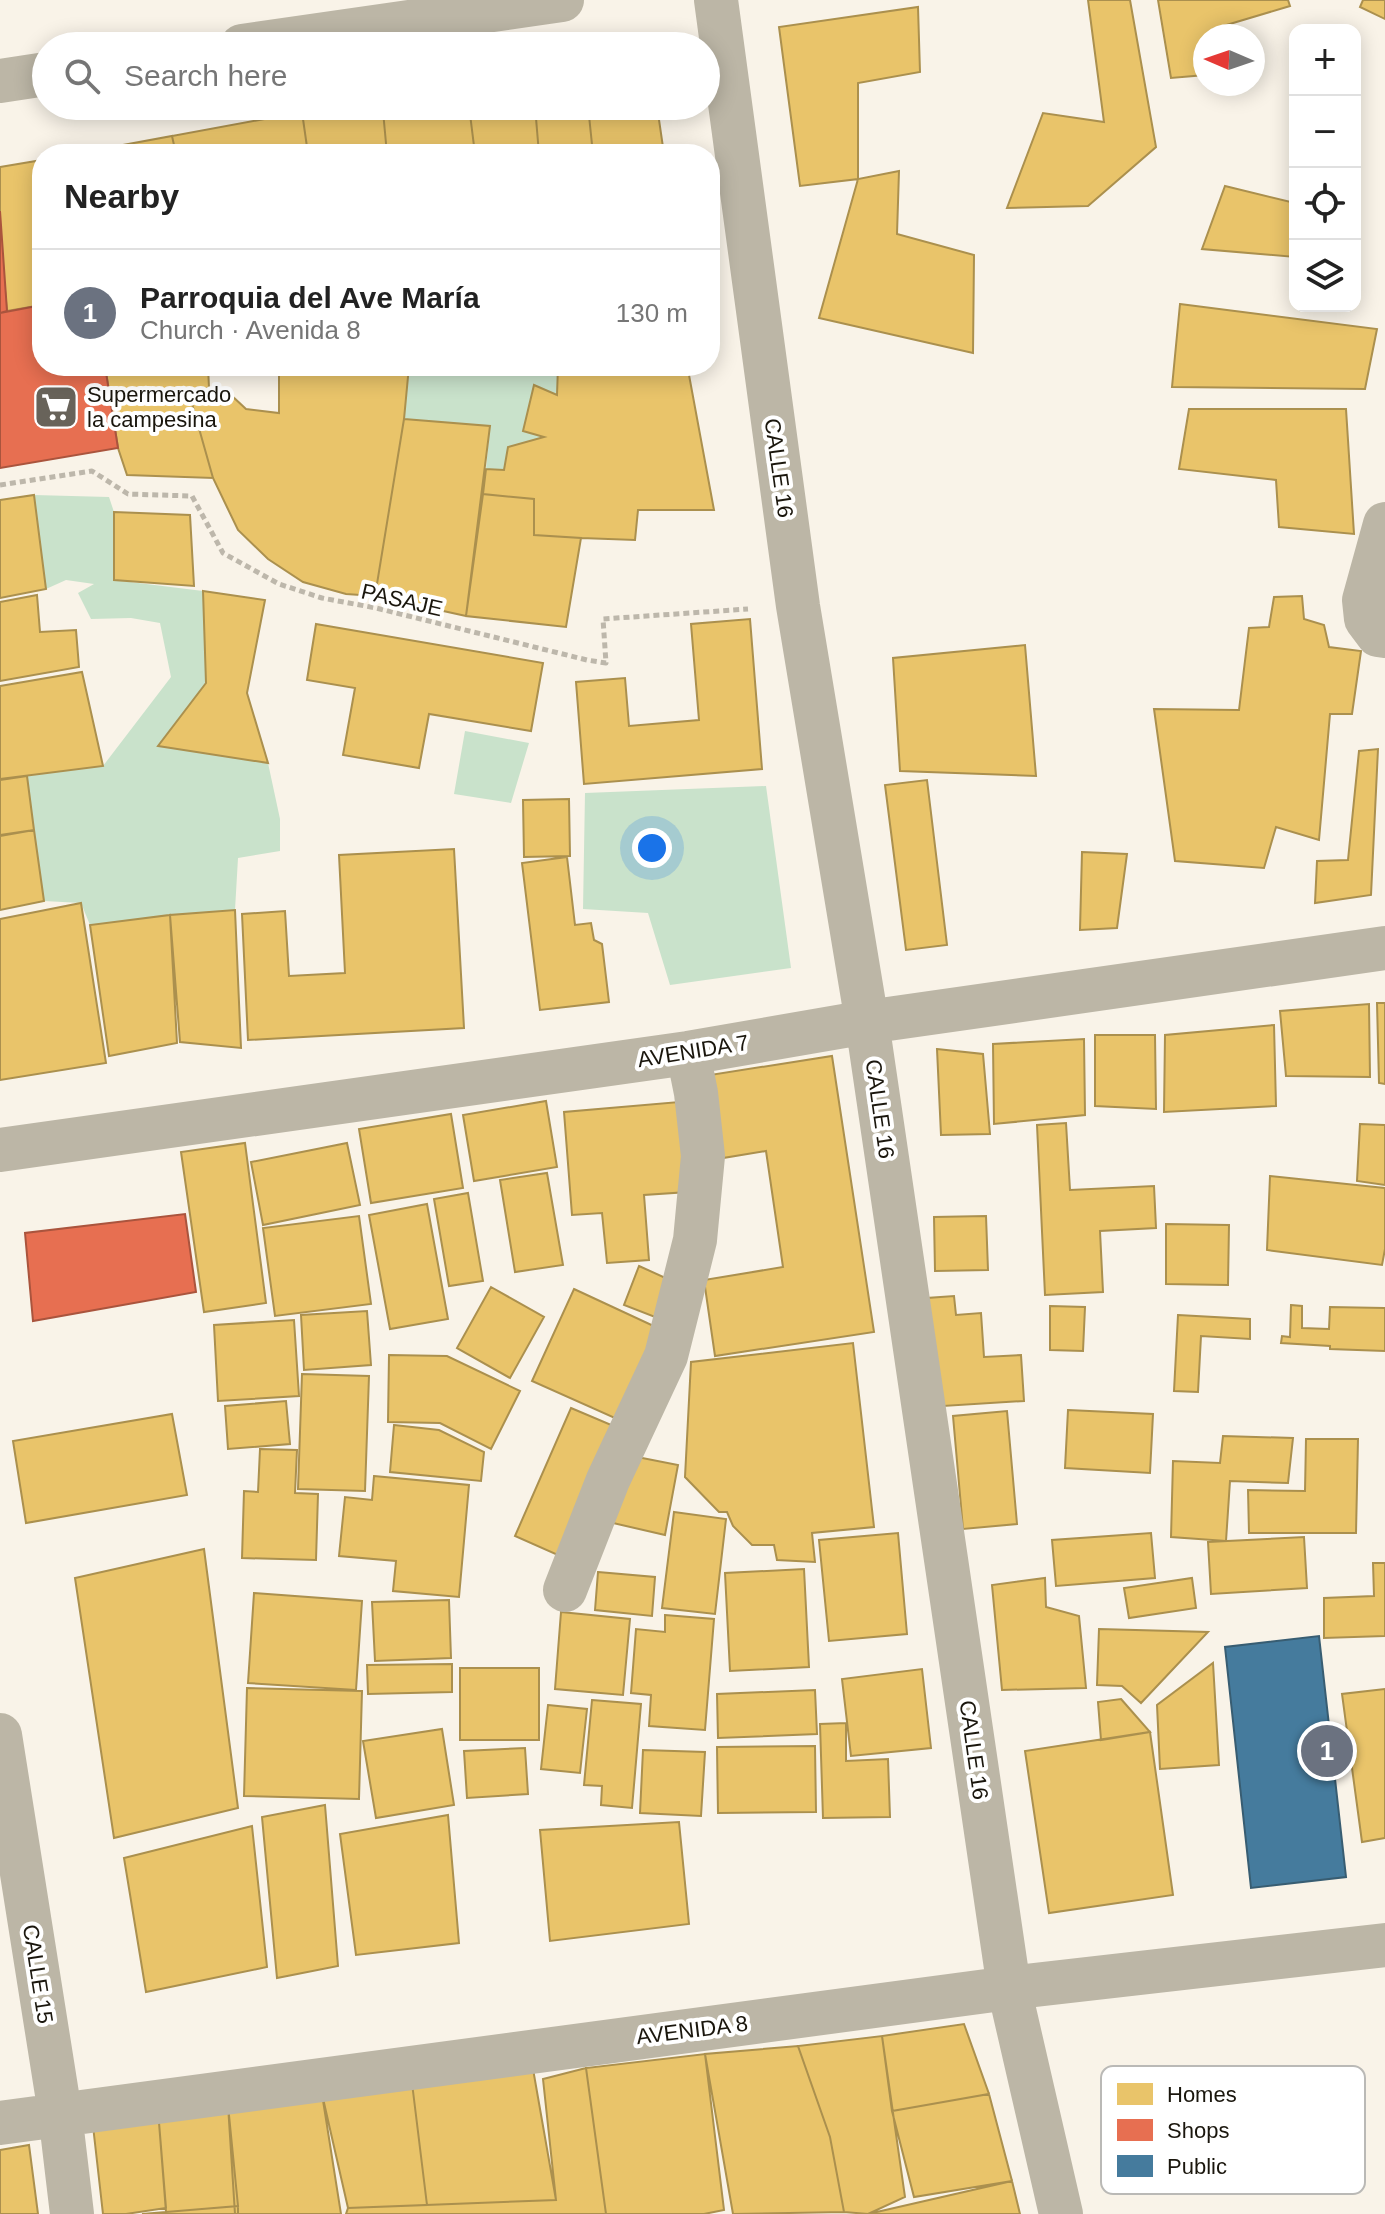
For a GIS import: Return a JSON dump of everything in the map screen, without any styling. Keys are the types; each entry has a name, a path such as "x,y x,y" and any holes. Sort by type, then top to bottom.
{"street":[{"path":"339,32 562,0"},
{"name":"CALLE 16","path":"716,0 798,606 867,1022 1009,1988 1061,2214"},
{"path":"0,81 32,76"},
{"path":"1385,524 1364,600 1366,619 1378,635 1385,636"},
{"name":"AVENIDA 7","path":"0,1150 688,1053 867,1022 1385,948"},
{"path":"565,1590 608,1480 666,1356 695,1240 703,1156 688,1053"},
{"name":"CALLE 15","path":"0,1735 60,2113 72,2214"},
{"name":"AVENIDA 8","path":"0,2123 1009,1988 1385,1945"}],"path":[{"name":"PASAJE","path":"0,485 92,471 128,494 192,496 223,553 279,584 322,598 606,663 603,619 798,606"}],"green space":[{"path":"408,376 558,376 557,395 534,386 523,431 544,437 508,447 504,470 486,469 490,426 404,419"},
{"path":"34,495 109,497 114,512 114,580 203,591 206,683 159,746 268,763 280,819 280,851 238,858 235,910 90,925 81,903 44,901 27,776 103,766 171,677 160,623 131,618 91,619 78,593 94,584 66,580 46,589"},
{"path":"465,731 529,743 511,803 454,794"},
{"path":"766,786 791,968 670,985 648,913 583,909 585,793"}],"building: Homes":[{"path":"1088,0 1130,0 1156,147 1088,206 1007,208 1043,113 1104,122"},
{"path":"1158,0 1288,0 1290,6 1230,24 1193,24 1193,76 1171,78"},
{"path":"1363,0 1385,0 1385,19 1360,7"},
{"path":"918,7 920,72 858,83 858,179 800,186 779,27"},
{"path":"259,120 303,120 307,144 174,144 172,136"},
{"path":"303,120 384,120 386,144 307,144"},
{"path":"384,120 471,120 474,144 386,144"},
{"path":"471,120 536,120 538,144 474,144"},
{"path":"536,120 589,120 592,144 538,144"},
{"path":"589,120 659,120 663,144 592,144"},
{"path":"172,136 174,144 128,144"},
{"path":"32,162 32,307 7,311 0,240 0,167"},
{"path":"899,171 897,234 974,255 973,353 819,318 858,179"},
{"path":"1225,186 1289,202 1289,256 1202,249"},
{"path":"1180,304 1377,329 1365,389 1172,387"},
{"path":"107,376 208,376 209,388 189,393 213,478 127,475 118,448"},
{"path":"279,376 408,376 375,596 346,594 303,582 268,559 238,530 213,478 189,393 209,388 232,396 246,409 279,413"},
{"path":"558,376 689,376 714,510 638,510 635,540 534,535 534,499 483,494 486,469 504,470 508,447 544,437 523,431 534,385 557,395"},
{"path":"1189,409 1346,409 1354,534 1279,527 1276,480 1179,469"},
{"path":"404,419 490,426 466,616 375,596"},
{"path":"483,494 534,499 534,535 581,538 566,627 466,616"},
{"path":"34,495 46,589 0,598 0,500"},
{"path":"114,512 190,515 194,586 114,580"},
{"path":"203,591 265,600 247,693 268,763 158,746 206,683"},
{"path":"37,595 40,632 76,630 79,667 0,681 0,602"},
{"path":"1302,596 1304,619 1324,625 1329,647 1361,651 1352,714 1330,714 1319,840 1276,827 1264,868 1175,861 1154,709 1239,710 1249,628 1269,627 1274,597"},
{"path":"750,619 762,769 584,784 576,682 625,678 629,726 699,720 691,624"},
{"path":"316,624 543,663 531,731 429,714 419,768 343,755 355,688 307,680"},
{"path":"1025,645 1036,776 900,771 893,658"},
{"path":"82,672 103,766 0,779 0,686"},
{"path":"1378,749 1371,895 1315,903 1317,861 1348,860 1359,751"},
{"path":"27,776 34,830 0,835 0,780"},
{"path":"927,780 947,945 906,950 885,785"},
{"path":"569,799 570,856 524,857 523,800"},
{"path":"34,830 44,901 0,910 0,836"},
{"path":"454,849 464,1028 248,1040 242,914 285,911 289,976 345,973 339,855"},
{"path":"1082,852 1127,854 1117,928 1080,930"},
{"path":"567,857 575,925 591,923 594,940 602,944 609,1002 540,1010 522,863"},
{"path":"81,903 106,1063 0,1080 0,919"},
{"path":"235,910 241,1048 180,1042 170,915"},
{"path":"170,915 177,1043 109,1056 90,925"},
{"path":"1377,1003 1385,1003 1385,1084 1379,1083"},
{"path":"1369,1004 1370,1077 1286,1076 1280,1011"},
{"path":"1274,1025 1276,1106 1164,1112 1165,1035"},
{"path":"1095,1035 1155,1035 1156,1109 1095,1106"},
{"path":"1084,1039 1085,1115 994,1124 993,1044"},
{"path":"937,1049 983,1054 990,1134 941,1135"},
{"path":"832,1056 874,1332 715,1356 704,1280 783,1267 766,1151 723,1158 710,1075"},
{"path":"546,1101 557,1167 474,1181 463,1115"},
{"path":"679,1102 688,1192 644,1195 649,1260 607,1263 602,1213 572,1215 564,1112"},
{"path":"451,1114 463,1188 371,1203 359,1129"},
{"path":"1066,1123 1070,1190 1154,1186 1156,1228 1100,1231 1103,1292 1045,1295 1037,1125"},
{"path":"1360,1124 1385,1125 1385,1185 1357,1181"},
{"path":"245,1143 266,1303 204,1312 181,1152"},
{"path":"347,1143 360,1205 263,1225 251,1162"},
{"path":"547,1173 563,1265 515,1272 500,1180"},
{"path":"1270,1176 1385,1188 1382,1265 1267,1250"},
{"path":"468,1193 483,1281 449,1286 434,1199"},
{"path":"427,1204 448,1319 390,1329 369,1215"},
{"path":"359,1216 371,1304 275,1316 263,1228"},
{"path":"986,1216 988,1270 935,1271 934,1217"},
{"path":"1166,1224 1229,1225 1228,1285 1166,1284"},
{"path":"639,1266 670,1280 655,1317 624,1305"},
{"path":"491,1287 544,1317 510,1378 457,1348"},
{"path":"574,1289 658,1328 617,1419 532,1381"},
{"path":"954,1296 956,1315 981,1313 984,1357 1021,1355 1024,1401 943,1406 927,1298"},
{"path":"1291,1305 1302,1306 1302,1328 1329,1329 1330,1307 1385,1308 1385,1351 1281,1343 1282,1336 1290,1337"},
{"path":"1050,1306 1085,1307 1083,1351 1050,1350"},
{"path":"367,1311 371,1365 304,1370 301,1315"},
{"path":"1178,1315 1250,1319 1250,1339 1201,1336 1198,1392 1174,1391"},
{"path":"294,1320 299,1396 218,1401 214,1325"},
{"path":"853,1343 874,1527 812,1533 815,1562 777,1560 774,1545 752,1545 733,1526 727,1512 719,1512 685,1477 691,1362"},
{"path":"389,1355 447,1356 520,1391 491,1449 440,1423 388,1422"},
{"path":"302,1374 369,1376 365,1491 298,1489"},
{"path":"286,1401 290,1444 228,1449 225,1406"},
{"path":"571,1408 616,1427 560,1556 515,1536"},
{"path":"1068,1410 1153,1414 1150,1473 1065,1468"},
{"path":"1007,1411 1017,1524 963,1529 953,1416"},
{"path":"172,1414 187,1495 26,1523 13,1441"},
{"path":"394,1425 439,1430 484,1452 481,1481 390,1472"},
{"path":"1223,1436 1293,1438 1288,1483 1230,1481 1226,1541 1171,1537 1173,1461 1220,1463"},
{"path":"1306,1439 1358,1439 1356,1533 1249,1533 1248,1490 1305,1491"},
{"path":"260,1449 297,1450 295,1493 318,1494 316,1560 242,1558 244,1491 258,1492"},
{"path":"627,1455 678,1465 665,1535 613,1523"},
{"path":"374,1476 469,1485 459,1597 393,1591 396,1561 339,1556 345,1497 372,1500"},
{"path":"674,1512 726,1519 715,1614 662,1608"},
{"path":"898,1533 907,1634 829,1641 819,1540"},
{"path":"1151,1533 1155,1578 1056,1586 1052,1540"},
{"path":"1304,1537 1307,1588 1211,1594 1208,1542"},
{"path":"204,1549 238,1808 114,1838 75,1578"},
{"path":"1373,1563 1385,1563 1385,1636 1324,1638 1324,1598 1374,1596"},
{"path":"804,1569 809,1667 730,1671 725,1573"},
{"path":"598,1572 655,1577 652,1616 595,1610"},
{"path":"1045,1578 1046,1607 1079,1616 1086,1688 1002,1690 992,1585"},
{"path":"1192,1578 1196,1608 1129,1618 1124,1588"},
{"path":"254,1593 362,1601 356,1690 248,1683"},
{"path":"449,1600 451,1658 375,1661 372,1602"},
{"path":"561,1612 630,1619 623,1695 555,1689"},
{"path":"665,1615 714,1619 705,1730 649,1726 651,1695 631,1693 636,1629 665,1632"},
{"path":"1099,1629 1208,1632 1141,1703 1122,1686 1097,1685"},
{"path":"1213,1663 1219,1765 1160,1769 1157,1705"},
{"path":"452,1664 452,1692 368,1694 367,1665"},
{"path":"460,1668 539,1668 539,1740 460,1740"},
{"path":"922,1669 931,1748 851,1756 842,1679"},
{"path":"247,1688 362,1691 359,1799 244,1796"},
{"path":"1385,1689 1385,1838 1362,1842 1342,1694"},
{"path":"815,1690 817,1734 718,1738 717,1694"},
{"path":"1121,1699 1150,1732 1101,1740 1098,1702"},
{"path":"592,1700 641,1704 632,1808 601,1805 602,1786 584,1785"},
{"path":"548,1705 587,1709 580,1773 541,1769"},
{"path":"846,1723 846,1761 888,1759 890,1817 823,1818 820,1724"},
{"path":"442,1729 454,1805 376,1818 363,1741"},
{"path":"1150,1732 1173,1895 1049,1913 1025,1751"},
{"path":"815,1746 816,1812 718,1813 717,1747"},
{"path":"525,1748 528,1794 467,1798 464,1751"},
{"path":"643,1750 705,1752 701,1816 640,1813"},
{"path":"325,1805 338,1966 277,1978 262,1817"},
{"path":"448,1815 459,1943 356,1955 340,1834"},
{"path":"679,1822 689,1924 550,1941 540,1830"},
{"path":"252,1826 267,1967 146,1992 124,1858"},
{"path":"964,2024 989,2094 892,2111 882,2036"},
{"path":"882,2036 905,2197 868,2214 844,2212 830,2137 798,2046"},
{"path":"798,2046 830,2137 844,2212 733,2214 705,2054"},
{"path":"705,2054 724,2210 704,2214 606,2214 586,2068"},
{"path":"586,2068 606,2214 346,2214 348,2208 556,2200 543,2079"},
{"path":"533,2069 556,2200 427,2205 412,2083"},
{"path":"412,2083 427,2205 348,2208 322,2094"},
{"path":"322,2094 341,2214 235,2214 228,2105"},
{"path":"989,2094 1012,2181 914,2197 892,2111"},
{"path":"228,2105 238,2206 166,2212 158,2110"},
{"path":"158,2110 166,2208 103,2214 92,2117"},
{"path":"29,2145 38,2214 0,2214 0,2150"},
{"path":"1012,2181 1020,2214 868,2214"},
{"path":"238,2206 238,2214 142,2214"}],"building: Shops":[{"path":"0,211 7,311 0,313"},
{"name":"Supermercado la campesina","path":"32,307 32,376 107,376 118,448 0,468 0,313"},
{"path":"185,1214 196,1292 33,1321 25,1233"}],"building: Public":[{"path":"1319,1636 1346,1877 1251,1888 1225,1647"}],"place":[{"name":"Supermercado la campesina","path":"56,407"},
{"name":"Parroquia del Ave María","path":"1327,1751"}]}
